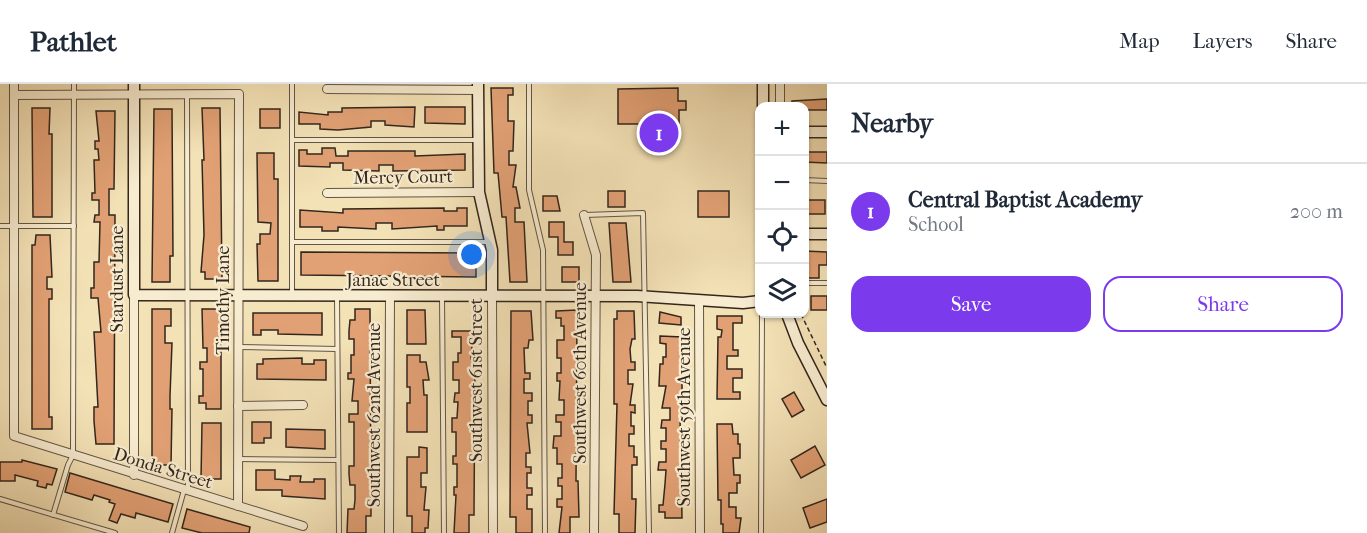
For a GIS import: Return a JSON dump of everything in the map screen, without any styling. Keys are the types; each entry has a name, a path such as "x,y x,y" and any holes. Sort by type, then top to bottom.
{"street":[{"path":"14,84 14,226"},
{"path":"763,84 763,102"},
{"path":"780,84 780,102"},
{"path":"327,89 478,87"},
{"name":"Southwest 61st Street","path":"478,87 479,192 490,242 492,296 493,533"},
{"path":"14,95 74,95 134,89 187,94"},
{"name":"Stardust Lane","path":"134,89 134,475"},
{"name":"Timothy Lane","path":"187,94 239,94 238,506"},
{"path":"809,132 827,132"},
{"name":"Mercy Court","path":"327,193 479,192"},
{"name":"Southwest 60th Avenue","path":"584,215 596,255 594,533"},
{"name":"Donda Street","path":"14,226 14,436 303,526"},
{"path":"809,234 827,234"},
{"name":"Janae Street","path":"134,295 646,297 743,303 755,302"},
{"name":"Southwest 62nd Avenue","path":"389,533 390,297"},
{"name":"Southwest 59th Avenue","path":"699,300 700,533"},
{"path":"789,318 798,343 823,385 827,400"},
{"path":"238,406 303,405"}],"lane":[{"path":"53,514 68,465 74,455 74,84"},
{"path":"292,84 292,296"},
{"path":"529,84 529,190 543,250 545,533"},
{"path":"172,533 186,491 189,295 187,94"},
{"path":"292,140 478,140"},
{"path":"809,180 827,181"},
{"path":"584,215 643,213 649,533"},
{"path":"0,225 74,226"},
{"path":"292,242 490,242"},
{"path":"809,283 827,283"},
{"path":"442,296 444,533"},
{"path":"337,297 339,533"},
{"path":"761,533 762,318"},
{"path":"238,347 337,349"},
{"path":"238,459 338,460"},
{"path":"0,499 115,533"}],"path":[{"path":"803,318 827,368"}],"building":[{"path":"491,88 513,88 513,95 508,95 508,121 514,121 513,151 509,151 509,165 516,165 513,187 516,187 520,208 515,208 515,222 524,222 527,282 510,282 506,217 502,217 498,173 494,173"},
{"path":"678,88 678,101 686,101 686,110 679,110 679,124 618,124 618,89"},
{"path":"827,99 827,110 809,110 809,102 792,101"},
{"path":"415,107 414,127 385,125 385,121 371,121 371,127 338,130 320,129 320,124 299,124 299,112 328,115 328,112 342,112 342,108"},
{"path":"425,107 465,107 465,124 425,123"},
{"path":"32,108 50,108 52,217 33,217"},
{"path":"202,108 220,108 222,279 205,279 205,272 201,272 204,235"},
{"path":"154,109 172,109 173,256 170,256 170,282 152,282"},
{"path":"260,109 280,109 280,128 260,128"},
{"path":"96,111 115,111 114,189 109,189 109,215 115,215 114,444 96,444 94,421 94,407 98,407 94,332 101,332 98,298 91,298 91,288 94,288 94,262 99,262 100,222 94,222 95,215 99,215 99,200 92,200 92,193 95,193 94,160 99,160 98,149 95,149 95,141 99,141"},
{"path":"322,148 335,148 336,156 348,156 348,151 415,151 415,156 465,154 465,170 393,171 393,165 379,165 379,171 343,170 343,163 330,163 330,167 299,166 299,150 307,150 307,154 322,154"},
{"path":"809,152 827,152 827,163 809,162"},
{"path":"257,153 274,153 274,179 278,179 278,281 258,281 257,244 260,244 260,234 270,234 271,223 258,222"},
{"path":"608,191 625,191 625,207 608,207"},
{"path":"698,191 729,191 729,217 698,217"},
{"path":"543,196 557,196 560,211 543,211"},
{"path":"809,200 825,200 825,214 809,214"},
{"path":"444,208 444,211 457,211 457,208 467,208 467,226 444,226 444,230 437,230 437,226 392,229 392,223 376,223 376,229 338,227 338,231 322,231 322,227 300,227 300,210 343,213 343,209"},
{"path":"549,222 564,222 564,242 573,242 573,255 558,255 558,237 549,237"},
{"path":"609,223 626,223 631,282 613,282"},
{"path":"36,235 50,235 52,277 47,277 47,289 52,289 52,299 49,299 49,417 52,417 52,429 32,429 32,245 35,245"},
{"path":"809,251 827,252 827,265 819,265 819,278 809,278"},
{"path":"301,252 476,253 476,277 301,275"},
{"path":"562,267 579,267 579,282 562,282"},
{"path":"811,296 827,296 827,310 811,310"},
{"path":"152,309 171,309 171,326 165,326 165,343 172,343 171,465 152,465"},
{"path":"202,309 221,309 221,409 206,409 206,403 199,403 199,396 203,396 203,369 200,369 200,362 207,362 207,348 203,348"},
{"path":"355,309 370,309 371,516 366,516 366,533 347,533 348,509 354,509 355,500 355,485 350,485 349,474 349,466 354,466 354,422 349,422 349,414 358,414 358,401 352,401 354,379 348,379 348,373 351,373 351,355 354,355 354,339 349,339 349,331 350,320 355,320"},
{"path":"407,310 425,310 426,344 407,344"},
{"path":"577,310 576,481 578,481 579,517 570,517 570,533 559,533 562,507 557,507 557,499 562,499 562,486 558,486 558,478 562,478 562,464 557,464 557,448 553,448 554,436 561,436 561,422 556,422 556,415 564,415 564,400 559,400 560,381 557,381 557,373 561,373 561,358 557,358 557,340 564,340 564,326 561,326 561,318 556,318 556,311"},
{"path":"511,311 531,311 533,340 529,340 528,348 524,348 525,373 530,373 530,379 524,379 524,393 532,393 532,401 528,401 528,415 532,415 532,423 527,423 530,453 526,453 526,467 531,467 531,473 527,473 527,488 532,488 532,495 527,495 527,509 532,509 532,533 516,533 516,517 510,517"},
{"path":"617,311 634,311 635,339 632,339 630,349 631,362 635,362 635,370 628,370 628,384 633,384 630,405 635,405 635,413 631,412 631,426 634,426 634,434 629,434 629,446 634,446 634,457 637,457 637,465 632,465 632,499 636,499 635,533 619,533 619,514 614,514 617,404 614,404 614,319 617,319"},
{"path":"660,312 681,317 681,325 659,323"},
{"path":"253,313 322,313 322,335 278,334 278,330 261,330 261,335 253,335"},
{"path":"717,316 742,316 742,323 733,323 733,350 738,350 738,356 727,356 727,369 742,369 742,378 733,378 733,392 740,392 740,399 717,399 718,337 721,337 722,330 717,329"},
{"path":"452,331 473,331 471,359 475,359 474,515 469,515 469,533 454,533 456,495 454,495 454,487 457,487 457,464 453,464 453,456 456,456 456,432 452,432 452,418 457,418 458,402 454,402 455,393 459,393 459,380 453,380 453,362 458,362 458,353 461,353 461,337 452,337"},
{"path":"660,336 682,337 682,417 680,417 682,518 665,518 665,512 659,512 659,505 663,505 666,470 658,470 659,462 666,462 666,449 661,449 661,441 666,441 666,428 661,428 662,420 670,420 670,408 662,408 666,386 659,386 660,364 663,364 663,357 666,357 666,344 660,343"},
{"path":"407,355 420,355 420,362 426,362 429,380 423,380 424,395 427,395 427,432 407,432 407,403 410,403 410,387 407,387"},
{"path":"302,358 302,364 314,364 314,360 326,360 326,380 257,379 257,364 263,364 263,359"},
{"path":"794,392 804,410 792,417 782,399"},
{"path":"252,422 271,422 271,438 264,438 264,443 252,443"},
{"path":"202,423 221,423 221,479 201,479"},
{"path":"717,424 732,424 733,434 738,434 740,458 733,458 734,475 740,475 740,483 737,483 737,493 729,493 729,507 736,507 736,518 741,518 739,533 723,533 723,524 721,524 721,500 718,500"},
{"path":"286,429 325,430 325,449 286,447"},
{"path":"815,446 825,465 801,478 791,460"},
{"path":"419,447 427,448 427,473 421,473 421,487 426,487 424,510 429,510 428,528 425,528 425,533 412,533 412,516 407,516 407,457 419,457"},
{"path":"22,460 57,469 52,485 47,484 46,488 37,486 38,481 15,475 15,481 0,481 0,462 22,462"},
{"path":"256,470 275,470 275,479 290,480 290,476 301,476 300,482 314,482 314,479 325,479 325,499 282,496 282,490 256,490"},
{"path":"70,473 173,504 168,522 136,513 135,518 121,514 117,523 109,520 115,504 109,502 110,500 94,495 92,500 65,492"},
{"path":"827,499 827,522 810,528 803,508"},
{"path":"187,509 250,527 249,533 202,533 182,528"}],"place":[{"name":"Central Baptist Academy","path":"659,133"}]}
